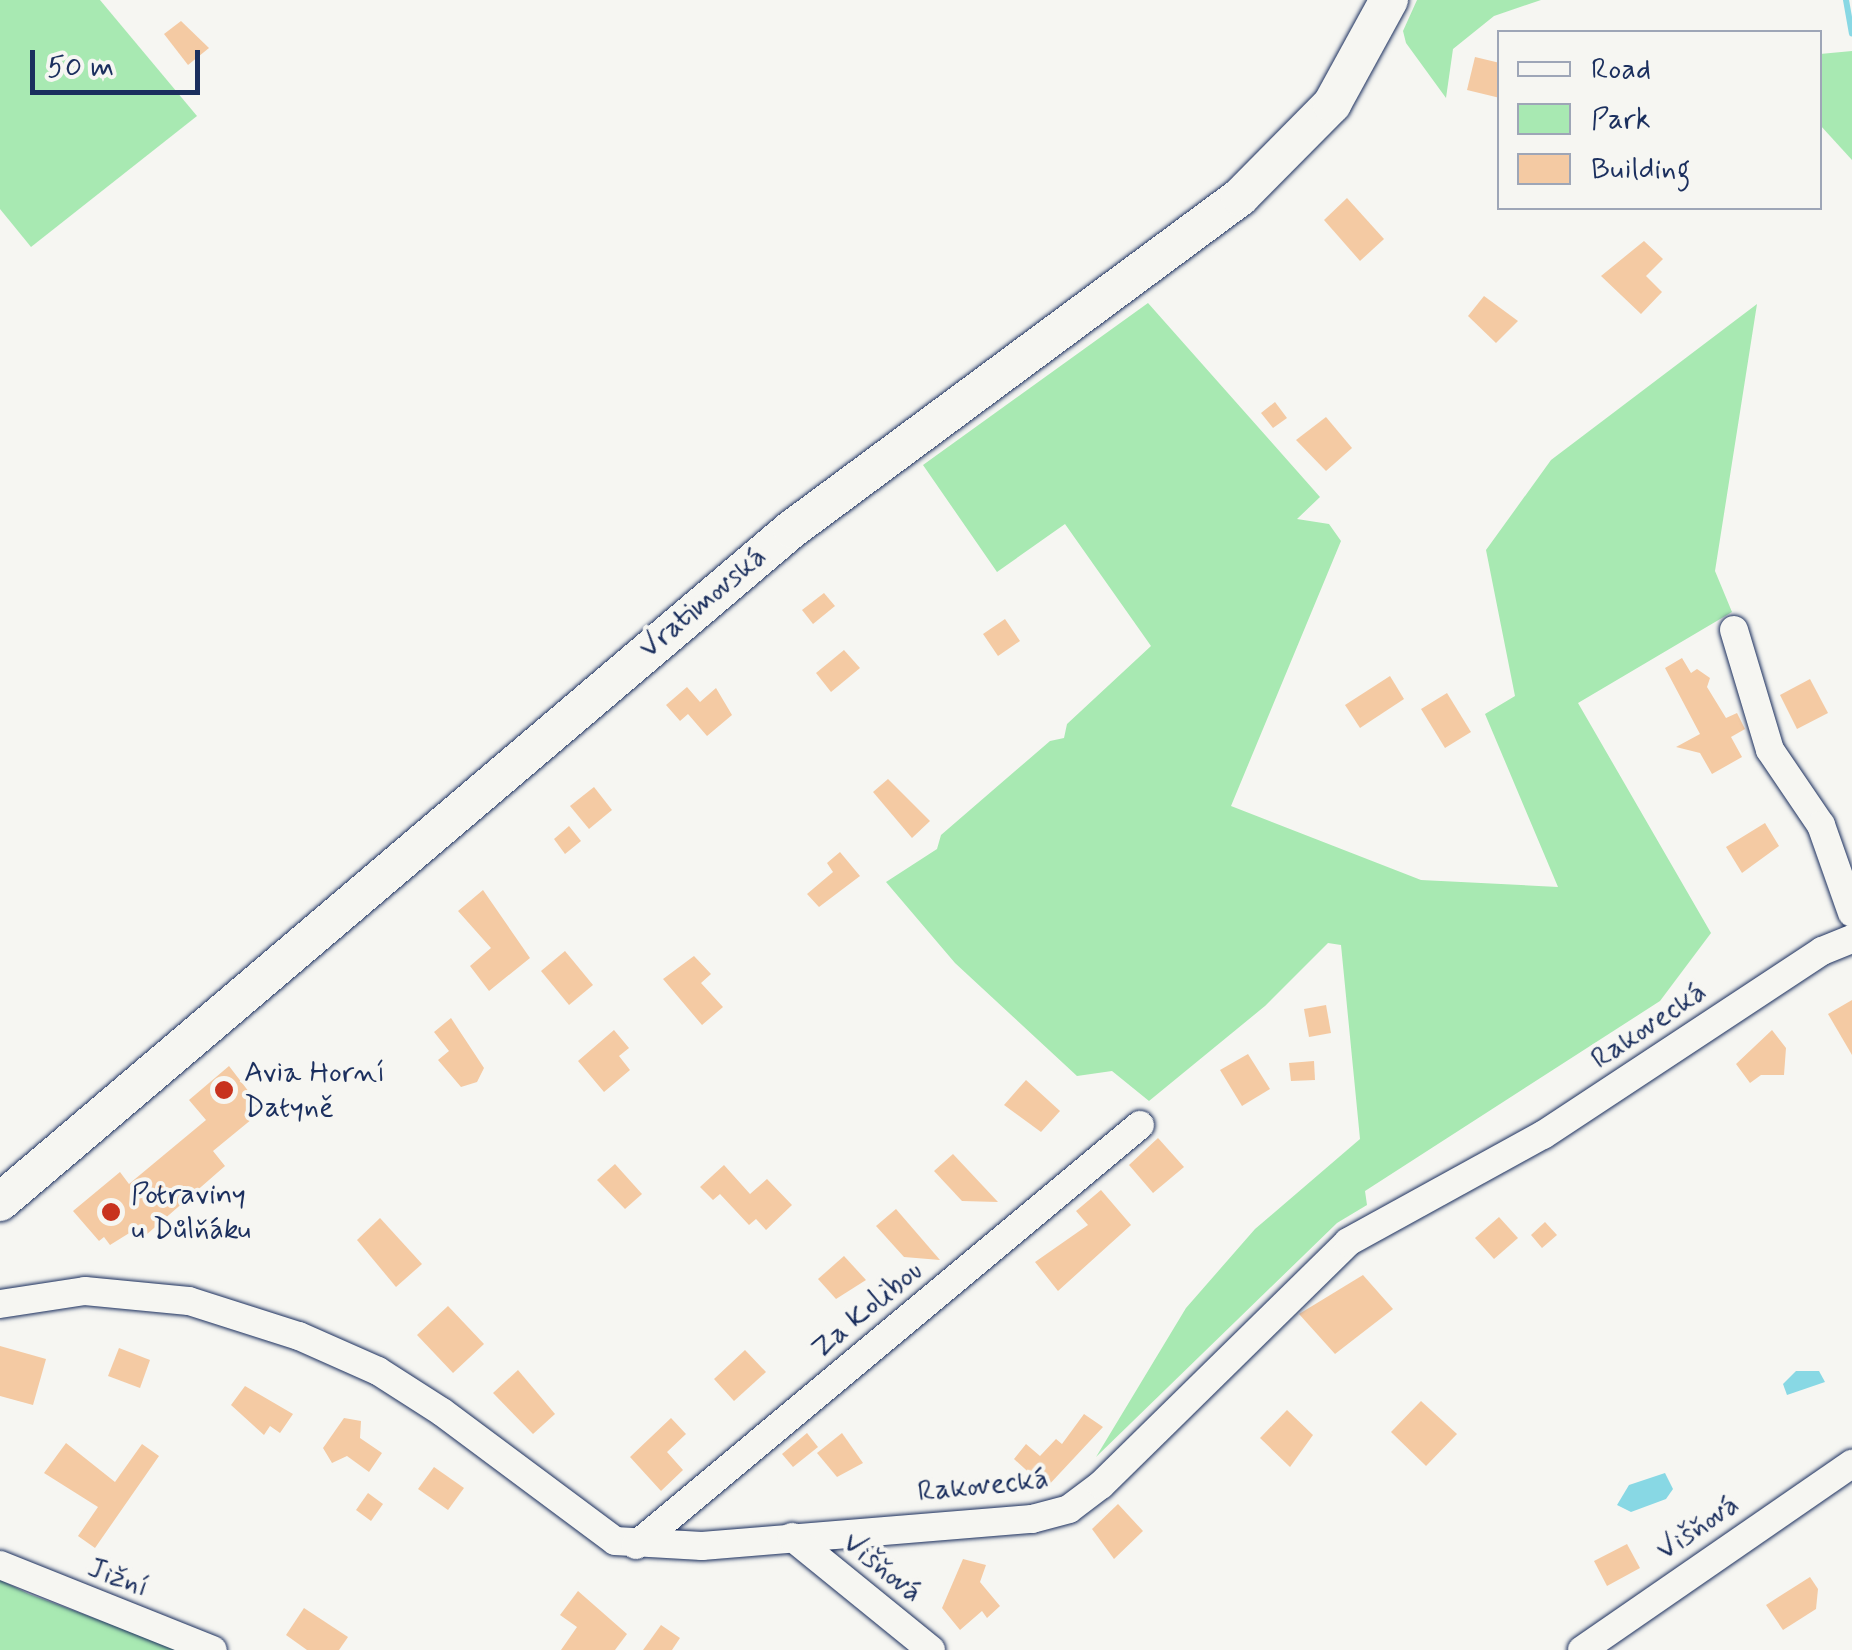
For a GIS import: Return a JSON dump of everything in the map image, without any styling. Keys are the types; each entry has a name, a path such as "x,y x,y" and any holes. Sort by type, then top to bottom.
{"main road":[{"name":"Vratimovská","path":"0,1202 792,530 1240,197 1332,104 1389,0"}],"street":[{"path":"1734,630 1770,750 1821,825 1852,913"},
{"name":"Rakovecká","path":"0,1304 85,1291 189,1301 298,1336 378,1371 581,1522 636,1545 1032,1519 1069,1509 1348,1242 1543,1136 1822,950 1852,939"},
{"name":"Za Kolibou","path":"636,1545 1140,1125"},
{"name":"Višňová","path":"1582,1650 1852,1464"},
{"name":"Višňová","path":"792,1536 932,1650"},
{"name":"Jižní","path":"0,1566 214,1650"}],"green space":[{"path":"0,0 100,0 197,116 31,247 0,209"},
{"path":"1417,0 1541,0 1494,16 1453,49 1446,98 1406,43 1403,31"},
{"path":"1852,51 1852,160 1822,127 1822,54"},
{"path":"1148,303 1320,497 1297,519 1329,524 1341,541 1231,806 1421,880 1558,887 1485,714 1515,696 1486,550 1551,460 1757,304 1715,571 1732,612 1578,703 1711,933 1660,1001 1365,1191 1367,1205 1337,1223 1096,1457 1186,1308 1255,1229 1360,1139 1341,945 1328,943 1265,1006 1149,1101 1112,1071 1077,1076 955,963 886,882 937,849 941,835 1050,741 1064,738 1067,724 1151,646 1065,524 997,572 923,465"},
{"path":"0,1580 29,1594 180,1650 0,1650"}],"water":[{"path":"1796,1371 1819,1371 1825,1382 1787,1395 1783,1384"},
{"path":"1665,1473 1673,1489 1666,1499 1631,1512 1617,1505 1629,1485"}],"building":[{"path":"181,21 209,48 188,65 164,34"},
{"path":"1475,57 1497,62 1497,97 1467,90"},
{"path":"1347,198 1384,239 1360,261 1324,220"},
{"path":"1644,241 1663,259 1646,276 1662,292 1641,314 1601,276"},
{"path":"1484,296 1518,321 1496,343 1468,316"},
{"path":"1275,402 1287,418 1273,428 1261,413"},
{"path":"1326,417 1352,448 1326,471 1296,440"},
{"path":"824,593 835,606 813,624 802,610"},
{"path":"1005,619 1020,641 998,656 983,634"},
{"path":"844,650 860,668 831,692 816,673"},
{"path":"1682,658 1691,673 1697,669 1710,678 1707,687 1726,718 1737,713 1745,729 1731,737 1742,757 1712,774 1700,753 1676,747 1700,734 1665,668"},
{"path":"1390,676 1404,699 1360,728 1345,705"},
{"path":"1810,679 1828,713 1797,729 1780,695"},
{"path":"687,687 700,702 716,688 732,715 707,736 688,714 680,721 666,705"},
{"path":"1447,693 1471,732 1445,748 1421,709"},
{"path":"888,779 930,821 912,838 873,792"},
{"path":"594,787 612,810 589,829 570,806"},
{"path":"1765,823 1779,846 1742,873 1726,847"},
{"path":"569,826 581,841 565,854 554,839"},
{"path":"840,852 860,876 819,907 807,894 833,872 827,863"},
{"path":"483,890 530,958 489,991 470,966 491,948 458,911"},
{"path":"565,951 593,985 569,1005 541,971"},
{"path":"694,956 711,974 701,983 723,1007 702,1025 663,979"},
{"path":"1852,1000 1852,1055 1828,1014"},
{"path":"1326,1005 1331,1033 1309,1037 1304,1009"},
{"path":"451,1018 484,1068 477,1082 461,1087 438,1060 449,1051 434,1032"},
{"path":"614,1030 629,1048 619,1056 630,1070 604,1092 578,1061"},
{"path":"1772,1030 1786,1048 1784,1075 1761,1075 1750,1083 1736,1064"},
{"path":"1248,1054 1270,1089 1242,1106 1220,1070"},
{"path":"1314,1061 1315,1080 1291,1081 1289,1063"},
{"path":"229,1066 263,1110 213,1151 225,1166 146,1235 139,1227 110,1245 104,1237 99,1241 73,1211 120,1172 129,1184 206,1120 189,1100"},
{"path":"1026,1080 1060,1111 1041,1132 1004,1105"},
{"path":"1158,1138 1184,1167 1153,1193 1129,1165"},
{"path":"953,1154 998,1202 962,1201 934,1171"},
{"path":"615,1164 642,1194 625,1209 597,1180"},
{"path":"724,1165 750,1194 767,1179 792,1205 766,1230 756,1219 749,1225 720,1194 713,1200 700,1187"},
{"path":"1101,1190 1131,1225 1058,1291 1035,1262 1088,1225 1076,1211"},
{"path":"896,1209 940,1260 904,1257 876,1226"},
{"path":"1499,1217 1518,1238 1494,1259 1475,1238"},
{"path":"380,1218 422,1264 396,1287 357,1240"},
{"path":"1545,1222 1557,1235 1542,1248 1531,1235"},
{"path":"844,1256 866,1280 836,1299 818,1279"},
{"path":"1363,1275 1393,1309 1335,1354 1299,1314"},
{"path":"448,1306 484,1344 453,1373 417,1335"},
{"path":"0,1346 46,1359 33,1405 0,1396"},
{"path":"119,1348 150,1360 140,1388 108,1376"},
{"path":"745,1350 766,1372 734,1401 714,1379"},
{"path":"518,1370 555,1414 533,1434 493,1393"},
{"path":"245,1386 293,1414 280,1433 270,1426 264,1435 231,1405"},
{"path":"1421,1401 1457,1434 1426,1466 1391,1432"},
{"path":"1287,1410 1313,1435 1290,1467 1260,1438"},
{"path":"1084,1414 1103,1427 1046,1488 1014,1459 1026,1444 1040,1456 1056,1439 1062,1444"},
{"path":"344,1418 361,1421 360,1438 382,1453 369,1472 347,1456 332,1463 323,1448"},
{"path":"671,1418 686,1434 667,1452 683,1470 661,1491 630,1457"},
{"path":"807,1433 818,1447 793,1467 782,1454"},
{"path":"842,1433 863,1463 837,1477 817,1453"},
{"path":"66,1443 115,1482 142,1444 159,1456 95,1548 78,1536 98,1507 44,1473"},
{"path":"434,1467 464,1488 448,1510 418,1489"},
{"path":"368,1493 383,1504 371,1521 356,1510"},
{"path":"1118,1504 1143,1531 1114,1559 1092,1529"},
{"path":"1627,1544 1640,1568 1607,1586 1594,1561"},
{"path":"963,1559 986,1565 980,1582 1000,1606 987,1618 982,1611 960,1630 942,1608"},
{"path":"1810,1577 1818,1589 1816,1609 1783,1630 1766,1605"},
{"path":"578,1591 627,1634 615,1650 561,1650 577,1627 560,1615"},
{"path":"304,1608 348,1637 339,1650 307,1650 286,1635"},
{"path":"661,1625 680,1638 672,1650 643,1650"}],"waterway":[{"path":"1846,0 1852,33"}],"place":[{"name":"Avia Horní Datyně","path":"224,1090"},
{"name":"Potraviny u Důlňáku","path":"111,1212"}]}
